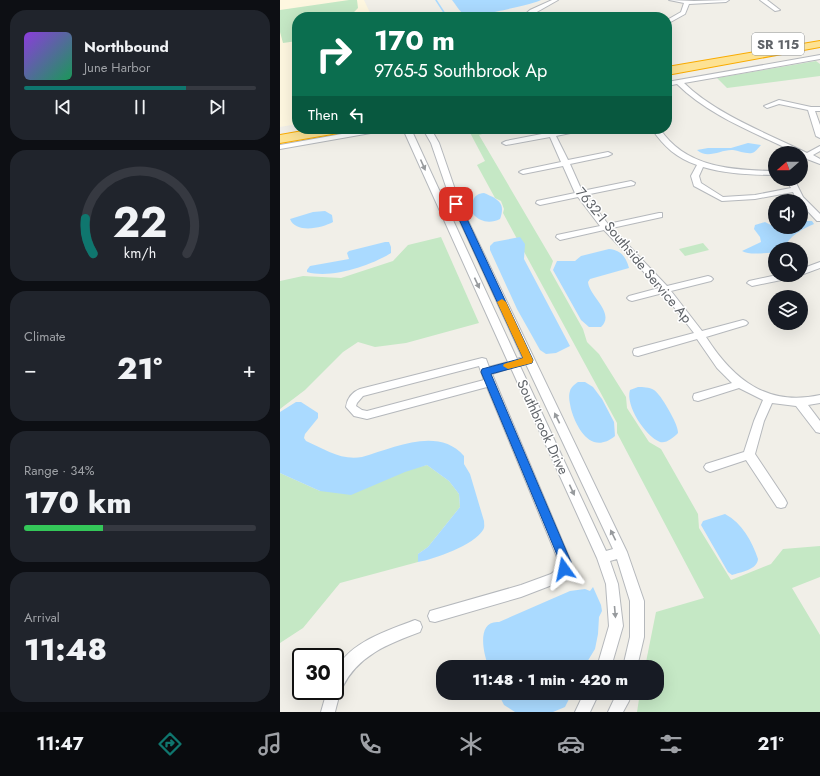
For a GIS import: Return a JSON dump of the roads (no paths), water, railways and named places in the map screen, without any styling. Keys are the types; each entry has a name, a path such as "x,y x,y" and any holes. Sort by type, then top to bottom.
{"highway":[{"name":"SR 115","path":"672,63 820,37"},
{"name":"SR 115","path":"672,70 820,44"},
{"path":"280,130 292,128"},
{"path":"280,139 309,134"}],"street":[{"path":"531,12 550,4 555,0"},
{"path":"672,0 687,3 707,3 726,0"},
{"path":"763,0 777,10"},
{"path":"672,19 683,13 687,3"},
{"path":"672,83 818,56"},
{"path":"679,82 689,92 715,110 783,146"},
{"path":"767,106 784,103 811,109 820,108"},
{"path":"811,109 820,136"},
{"path":"280,147 354,134"},
{"name":"Southbrook Drive","path":"409,134 603,558 612,584 616,626 606,660"},
{"name":"Southbrook Drive","path":"430,134 435,144 456,204 621,552 637,601 637,637 632,660"},
{"path":"506,143 542,134"},
{"name":"7632-1 Southside Service Ap","path":"551,134 580,194 665,290 719,364 740,384 769,398 799,402 820,399"},
{"path":"659,134 665,143 676,153 701,164 744,172 768,173"},
{"path":"808,155 820,148"},
{"path":"522,172 608,154"},
{"path":"808,158 820,162"},
{"path":"701,164 695,176 697,184 722,199 755,197 794,189"},
{"path":"540,203 631,183"},
{"path":"793,186 804,202 820,219"},
{"path":"560,237 659,215"},
{"path":"808,269 820,265"},
{"path":"632,298 708,279"},
{"path":"752,283 768,280"},
{"path":"638,352 743,323"},
{"path":"435,616 521,591 555,578 561,574 564,569 565,562 488,377 482,362 360,393 352,401 351,407 354,412 367,415 488,377 514,364 529,360"},
{"path":"698,397 740,384"},
{"path":"749,454 759,422 769,398"},
{"path":"799,402 820,429"},
{"path":"710,467 749,454"},
{"path":"749,454 781,503"},
{"path":"603,558 621,552"},
{"path":"344,672 351,661 368,646 415,627"},
{"path":"328,712 331,700"},
{"path":"582,712 588,700"},
{"path":"615,712 622,700"}],"water":[{"path":"452,0 541,0 492,12 461,11"},
{"path":"748,143 761,145 755,152 752,153 728,150 706,154 697,150 708,148 731,148"},
{"path":"484,193 500,202 502,214 500,219 489,222 479,219 473,214 473,200 477,195"},
{"path":"325,211 332,215 333,222 316,228 298,227 293,224 290,219 313,212"},
{"path":"808,221 812,221 814,224 808,227"},
{"path":"765,222 768,224 768,234 796,234 788,242 768,242 768,253 754,254 742,251 761,242 760,237 754,229 755,225"},
{"path":"520,237 525,244 524,259 570,346 556,353 546,354 540,350 517,309 490,250 490,246 494,242"},
{"path":"389,242 391,253 362,267 327,274 307,272 310,266 349,259 347,253 349,251"},
{"path":"609,249 620,253 629,268 590,279 588,282 589,287 604,310 605,322 601,327 589,327 581,320 553,270 557,261 575,261 581,256"},
{"path":"578,382 585,382 593,387 602,399 614,422 615,436 607,441 599,443 587,438 577,425 571,409 569,396 571,388"},
{"path":"638,387 648,388 657,392 669,410 678,429 678,433 670,440 660,442 654,439 643,427 633,411 630,404 630,390"},
{"path":"296,402 301,402 318,413 318,418 305,434 304,438 306,441 340,456 355,458 362,457 415,442 442,442 453,447 464,456 464,464 470,474 484,521 483,530 478,536 463,546 444,555 418,562 418,554 428,547 460,507 459,494 449,481 427,465 405,472 351,495 320,491 280,473 280,412"},
{"path":"725,514 736,522 746,533 758,559 755,566 752,568 732,575 728,572 701,525 703,521"},
{"path":"593,587 602,611 599,617 595,649 588,660 487,660 483,647 483,639 487,626 570,591 585,589 590,591"},
{"path":"502,700 568,700 565,707 553,712 515,712 504,705"}],"waterway":[{"path":"436,0 444,12"}]}
